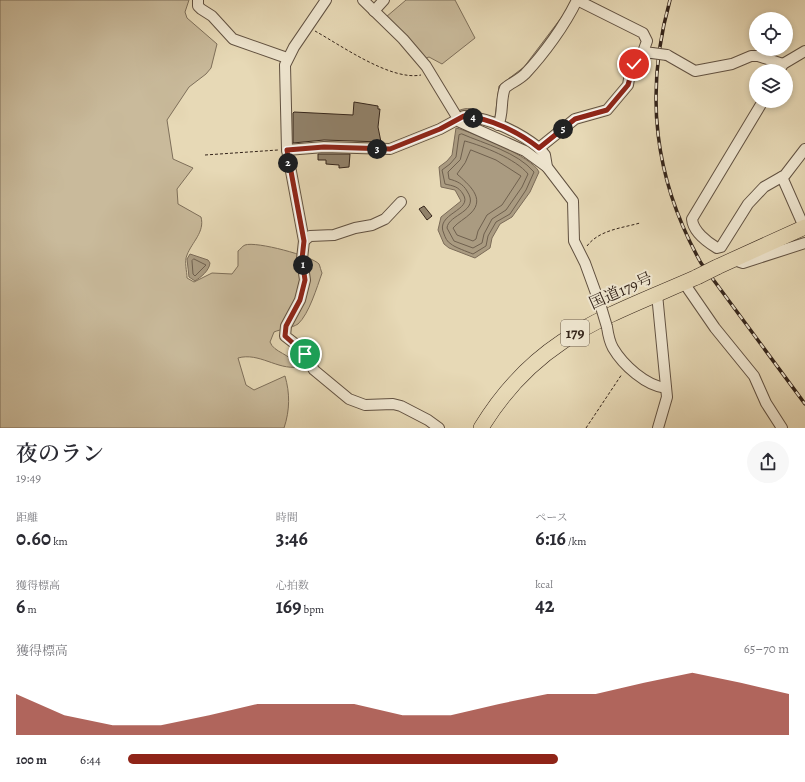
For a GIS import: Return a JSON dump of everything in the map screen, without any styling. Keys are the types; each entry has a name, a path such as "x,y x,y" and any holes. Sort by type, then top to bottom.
{"highway":[{"name":"国道179号","path":"481,428 506,392 526,370 549,350 598,320 734,260 804,224"}],"street":[{"path":"198,0 200,9 212,16 233,39 287,58"},
{"path":"326,0 287,58 284,76 287,150 304,241 302,259 305,280 300,300 286,326 285,336 302,350 314,370 349,400 365,405 393,404 401,406 428,420 439,428"},
{"path":"363,0 406,41 430,73 460,122 525,151 547,167 572,201 573,232 577,248 581,254 601,307 613,348 628,365 649,383 666,388"},
{"path":"374,11 384,0"},
{"path":"498,125 502,115 502,100 505,88 519,79 530,68 565,23 577,0 643,33 647,41 647,52 630,73 628,85 611,107 607,110 575,119 539,148"},
{"path":"787,64 805,51"},
{"path":"647,52 667,55 695,71 732,64 751,56 758,56 773,64"},
{"path":"759,108 692,219 692,222 708,242 717,248 721,247 756,194 764,187 783,176 805,148"},
{"path":"287,150 324,147 390,149 440,129 457,119 468,117 498,125 517,134 539,148 545,155 547,167"},
{"path":"783,176 804,224"},
{"path":"304,241 310,236 334,235 355,228 372,225 385,219 401,202"},
{"path":"734,260 743,263 805,243"},
{"path":"691,280 715,328 754,376 766,403 782,428"},
{"path":"657,294 666,388 666,406 658,428"}],"path":[{"path":"308,27 388,71 413,76 430,73"},
{"path":"205,155 287,150"},
{"path":"581,254 592,239 599,235 640,223"},
{"path":"586,428 628,365"}],"shaded area":[{"path":"0,0 189,0 185,12 187,18 217,44 211,68 206,74 189,87 167,120 173,159 193,168 177,189 178,204 201,217 202,222 200,232 186,258 187,278 194,282 212,273 232,274 238,266 238,251 245,245 251,244 271,247 306,257 319,264 322,273 312,300 302,320 296,325 274,332 270,342 275,349 295,362 298,367 283,366 253,357 238,358 246,385 254,390 285,376 289,402 284,428 0,428"},
{"path":"406,0 455,0 475,38 442,64 429,57 424,59 386,17"}],"water":[{"path":"564,14 535,56 523,70 515,76 495,119 469,110 458,114 456,112 462,109 472,109 485,115 495,117 499,86 524,67"},
{"path":"456,128 475,134 526,159 539,172 530,192 512,217 500,224 492,238 490,248 475,258 449,248 444,244 438,230 441,217 461,201 455,190 441,187 439,167 452,155"},
{"path":"190,254 208,260 210,263 202,276 195,281 189,277 187,259"}],"building":[{"path":"354,102 378,106 378,109 380,109 378,127 381,142 324,140 293,143 294,112 353,115"},
{"path":"318,154 350,154 349,167 339,168 339,165 326,164 326,160 318,160"},
{"path":"424,206 432,216 427,220 419,209"}],"railway":[{"path":"670,0 662,35 657,69 656,102 658,135 664,167 673,200 685,231 701,263 805,404"}],"route":[{"path":"305,354 285,336 286,326 300,300 305,280 305,271 302,259 304,241 288,163 287,150 324,147 390,149 440,129 464,116 498,125 530,141 539,148 546,144 575,119 607,110 611,107 628,85 630,73 634,64"}]}
